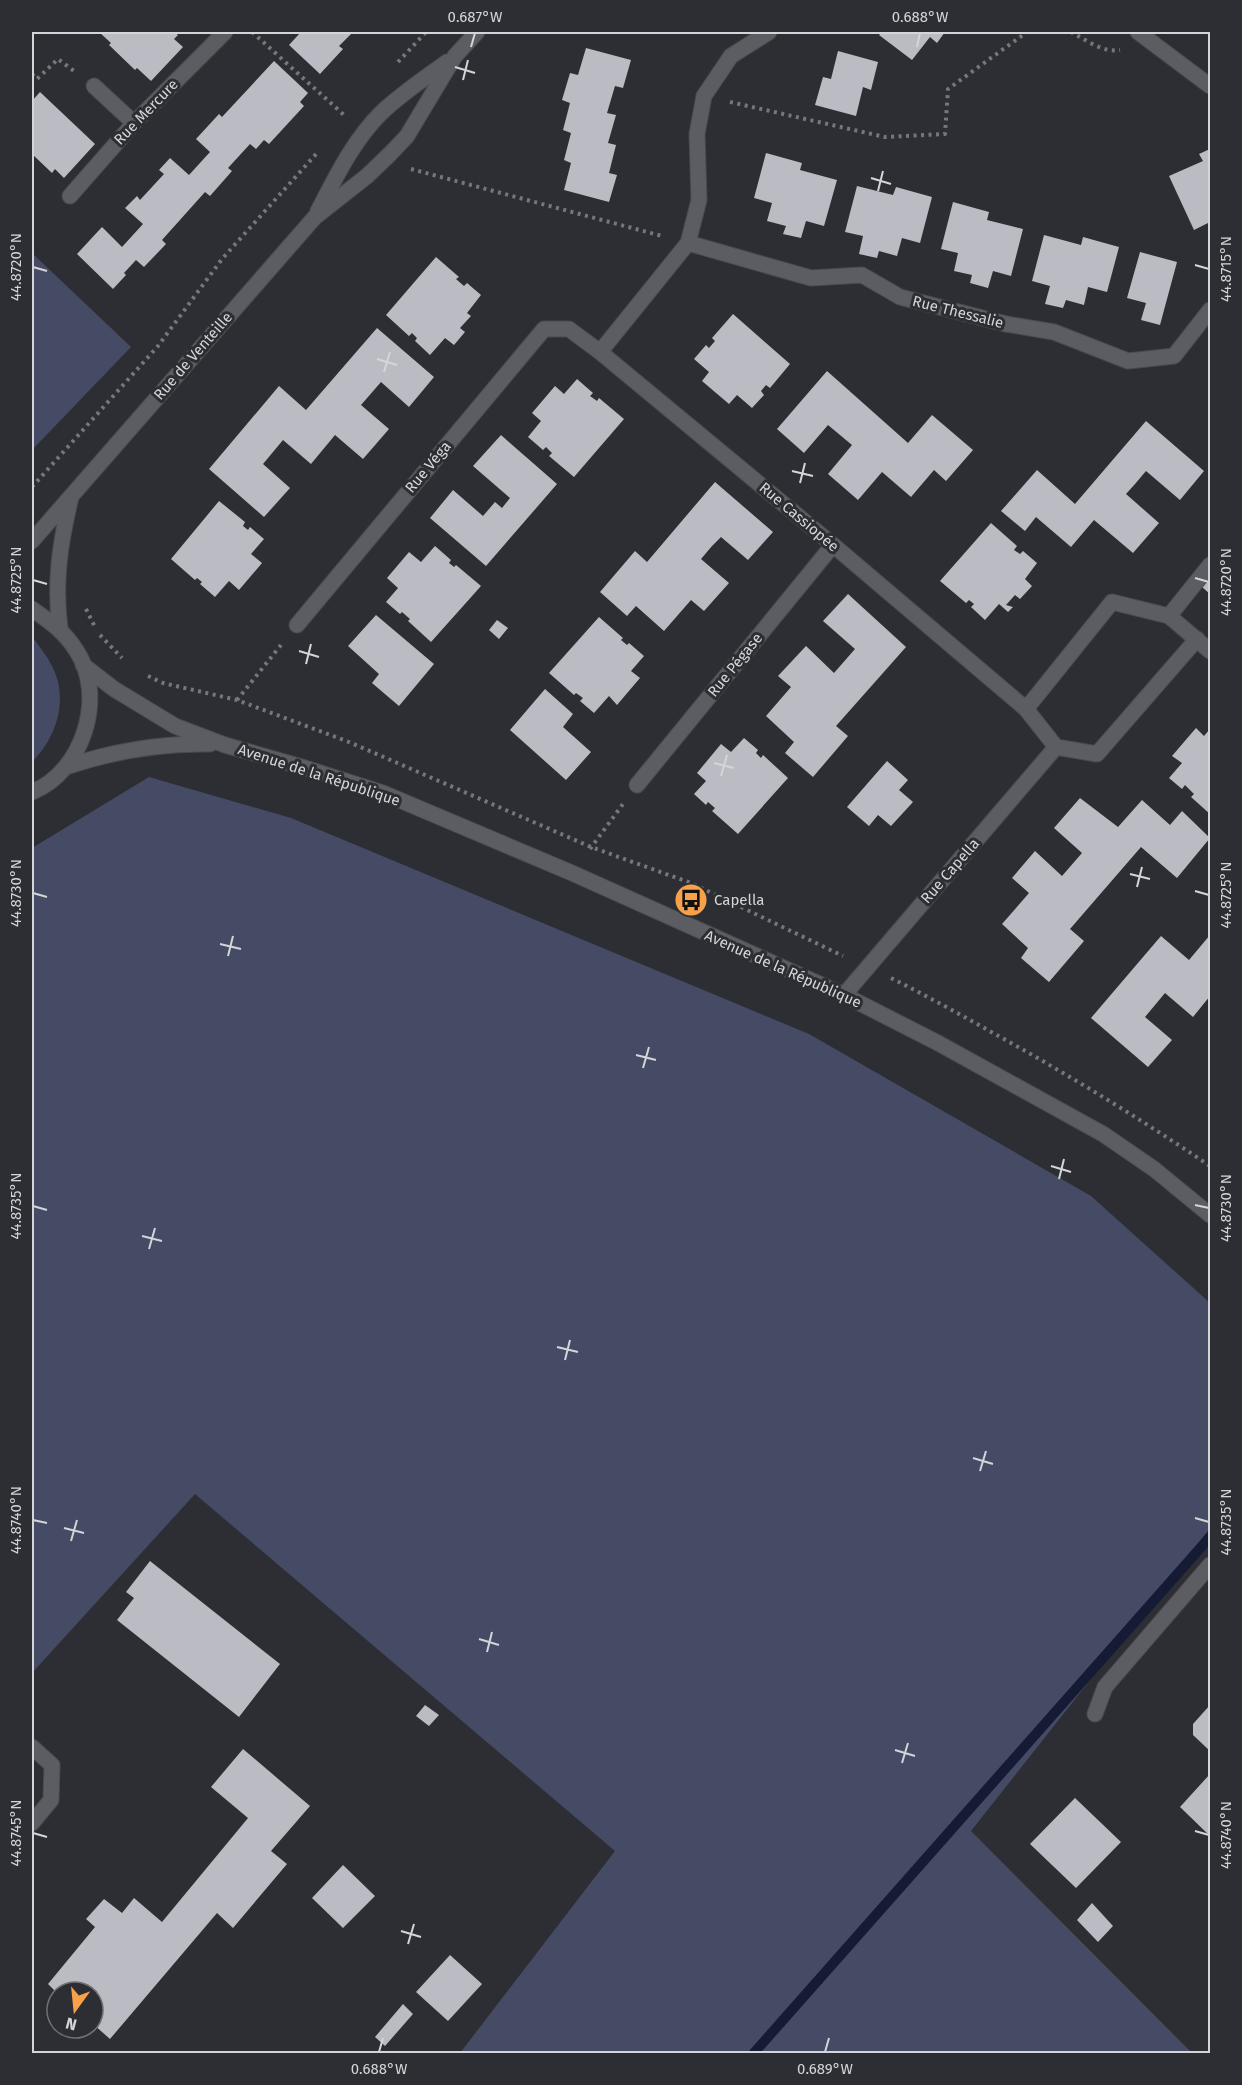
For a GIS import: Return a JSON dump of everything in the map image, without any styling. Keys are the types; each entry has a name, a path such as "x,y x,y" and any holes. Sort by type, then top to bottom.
{"street":[{"name":"Rue Mercure","path":"70,196 134,123 225,32"},
{"name":"Rue de Venteille","path":"315,217 342,164 364,133 401,96 455,56 477,32"},
{"path":"600,352 688,243 699,200 697,134 704,96 731,56 769,32"},
{"path":"1141,34 1210,86"},
{"name":"Rue de Venteille","path":"32,541 315,217 390,154 407,136 455,56"},
{"path":"94,86 134,123"},
{"name":"Rue Thessalie","path":"688,243 811,278 862,275 900,297 1006,324 1054,332 1128,361 1174,356 1210,310"},
{"name":"Rue Véga","path":"297,625 544,329 569,329"},
{"name":"Rue Cassiopée","path":"569,329 600,352 833,545 1026,709"},
{"name":"Rue de Venteille","path":"60,629 57,600 59,560 61,540 72,494"},
{"name":"Rue Pégase","path":"637,785 833,545"},
{"path":"1169,616 1210,565"},
{"path":"1197,639 1097,754 1056,747 1026,709 1112,602 1169,616 1197,639 1210,651"},
{"path":"32,609 60,629 77,652 88,678 90,706 83,739 66,767 40,789 32,792"},
{"name":"Avenue de la République","path":"83,665 114,690 175,726 225,745 383,793 572,873 844,995 938,1043 1103,1134 1154,1169 1210,1215"},
{"name":"Avenue de la République","path":"66,767 120,751 155,746 225,745"},
{"name":"Rue Capella","path":"844,995 1056,747"},
{"path":"1095,1714 1106,1687 1210,1564"},
{"path":"32,1747 52,1765 51,1800 32,1823"}],"path":[{"path":"251,32 364,133"},
{"path":"393,68 426,32"},
{"path":"704,96 885,137 945,134 948,89 1028,32"},
{"path":"1071,32 1094,45 1113,51 1130,48 1141,34"},
{"path":"32,74 37,79 58,59 94,86"},
{"path":"32,487 158,346 222,259 324,145"},
{"path":"390,154 410,168 688,243"},
{"path":"83,600 97,630 125,662"},
{"path":"237,700 297,625"},
{"path":"143,674 163,683 184,688"},
{"path":"572,873 637,785"}],"shaded area":[{"path":"32,253 131,347 32,450"},
{"path":"33,638 52,666 60,691 60,704 54,729 41,752 32,762 32,642"},
{"path":"149,777 291,818 809,1034 1091,1196 1210,1303 1210,1528 971,1831 1192,2053 460,2053 615,1851 195,1494 32,1673 32,848"}],"building":[{"path":"99,32 174,32 178,35 174,39 183,47 151,81 137,68 135,70"},
{"path":"301,32 353,32 339,46 343,49 320,74 289,45"},
{"path":"882,32 945,32 937,43 930,37 912,60 879,35"},
{"path":"586,48 631,60 623,88 615,86 607,113 616,115 608,143 616,145 609,173 617,175 609,202 564,190 571,163 564,160 571,133 563,130 570,103 562,100 570,73 578,75"},
{"path":"838,51 878,62 871,90 863,87 856,116 815,105 823,77 831,79"},
{"path":"274,61 308,93 300,102 304,106 269,144 264,140 256,149 250,144 228,168 232,171 210,196 205,192 162,240 166,244 144,267 136,260 113,289 77,254 102,227 122,247 143,224 125,208 137,196 140,200 164,174 159,170 170,158 189,175 210,152 196,139 219,114 222,117"},
{"path":"40,92 95,144 64,178 55,169 52,173 32,154 32,101"},
{"path":"1210,149 1210,222 1194,230 1169,176 1203,161 1199,154"},
{"path":"766,153 802,163 800,170 837,180 824,226 806,221 801,238 783,234 786,226 767,221 772,203 754,198"},
{"path":"857,186 893,195 896,187 932,197 920,243 902,238 897,256 879,251 877,258 859,254 863,236 845,232"},
{"path":"953,202 989,212 987,220 1023,229 1011,276 993,271 988,288 970,283 972,275 954,271 958,253 941,249"},
{"path":"1044,235 1081,245 1083,237 1119,247 1107,292 1088,287 1084,305 1066,300 1063,308 1045,304 1050,286 1032,281"},
{"path":"1140,252 1177,262 1160,325 1141,320 1146,303 1127,298"},
{"path":"436,257 459,277 456,279 464,286 467,283 481,295 467,313 471,316 460,328 465,332 454,345 445,338 430,355 415,341 417,338 412,333 409,336 386,315"},
{"path":"733,314 790,364 770,388 766,385 761,391 764,395 752,408 737,395 729,404 702,381 709,372 694,359 706,345 709,348 715,341 712,338"},
{"path":"377,328 434,377 409,407 381,382 361,405 389,429 363,459 335,435 311,464 283,440 263,464 290,488 264,517 209,469 279,386 306,410"},
{"path":"827,371 908,443 932,415 973,450 946,481 934,470 911,497 882,472 858,500 828,474 852,445 828,425 804,453 777,429"},
{"path":"577,379 593,393 590,396 597,401 599,398 624,419 574,477 549,456 552,453 546,447 543,450 528,437 541,421 532,413 555,386 564,394"},
{"path":"1146,421 1204,471 1180,500 1146,471 1126,494 1159,523 1133,553 1094,520 1071,547 1036,517 1025,531 1001,511 1037,470 1075,504"},
{"path":"501,435 557,484 486,566 430,518 453,490 483,516 495,502 502,508 510,498 473,466"},
{"path":"715,482 773,532 748,560 721,537 712,546 701,559 729,583 704,611 691,600 664,631 636,606 627,616 600,592 635,551 647,562"},
{"path":"219,501 245,522 243,526 248,530 250,527 264,539 251,554 262,563 239,590 229,581 215,597 200,584 202,582 197,578 195,580 171,559"},
{"path":"991,523 1017,546 1014,550 1020,554 1023,551 1037,563 1025,579 1032,586 1020,599 1015,595 1006,605 1013,607 1008,612 999,604 985,620 971,607 974,604 969,600 966,603 940,581"},
{"path":"435,546 451,560 449,563 454,567 456,565 481,586 431,642 408,621 410,619 386,602 398,588 387,578 409,552 421,562"},
{"path":"1210,577 1210,594 1202,587"},
{"path":"848,594 906,647 836,726 848,736 813,777 785,753 794,742 766,716 791,687 778,676 806,646 834,673 855,649 823,621"},
{"path":"376,615 434,664 399,706 372,683 379,674 348,646"},
{"path":"599,617 623,638 621,640 627,645 629,643 644,656 631,671 640,678 617,705 609,696 594,713 580,701 583,698 576,693 574,695 549,673"},
{"path":"497,620 508,628 499,639 489,630"},
{"path":"545,689 573,714 563,727 591,752 566,780 510,730"},
{"path":"1196,728 1204,736 1210,729 1210,814 1191,797 1194,794 1185,785 1182,789 1169,778 1182,763 1172,756"},
{"path":"744,738 758,750 756,753 761,758 763,755 788,778 738,834 712,811 715,808 708,802 706,805 694,794 706,781 697,773 721,744 731,752"},
{"path":"887,761 908,780 899,790 913,802 891,826 878,815 869,826 847,807"},
{"path":"1080,798 1118,827 1142,800 1170,825 1182,811 1210,838 1177,878 1141,847 1070,929 1084,941 1049,982 1021,958 1028,948 1002,924 1029,893 1012,878 1035,851 1062,876 1082,853 1054,828"},
{"path":"1210,935 1210,996 1193,1017 1165,993 1145,1017 1172,1040 1148,1067 1091,1018 1161,936 1189,960"},
{"path":"150,1561 280,1664 239,1717 117,1620 134,1598 126,1592"},
{"path":"425,1705 439,1715 429,1726 416,1716"},
{"path":"1210,1705 1210,1751 1193,1735 1193,1724"},
{"path":"243,1749 310,1806 271,1851 287,1864 233,1928 217,1913 110,2039 105,2035 105,1980 51,1980 95,1927 86,1919 104,1899 122,1913 134,1898 162,1922 248,1818 211,1787"},
{"path":"1210,1774 1210,1836 1180,1807"},
{"path":"1075,1798 1121,1842 1076,1888 1030,1844"},
{"path":"343,1865 375,1896 343,1928 312,1898"},
{"path":"1092,1903 1113,1926 1098,1942 1077,1920"},
{"path":"450,1955 482,1984 448,2021 416,1992"},
{"path":"403,2004 413,2014 385,2046 375,2037"}],"waterway":[{"path":"753,2054 1210,1537"}],"place":[{"name":"Capella","path":"691,900"}]}
